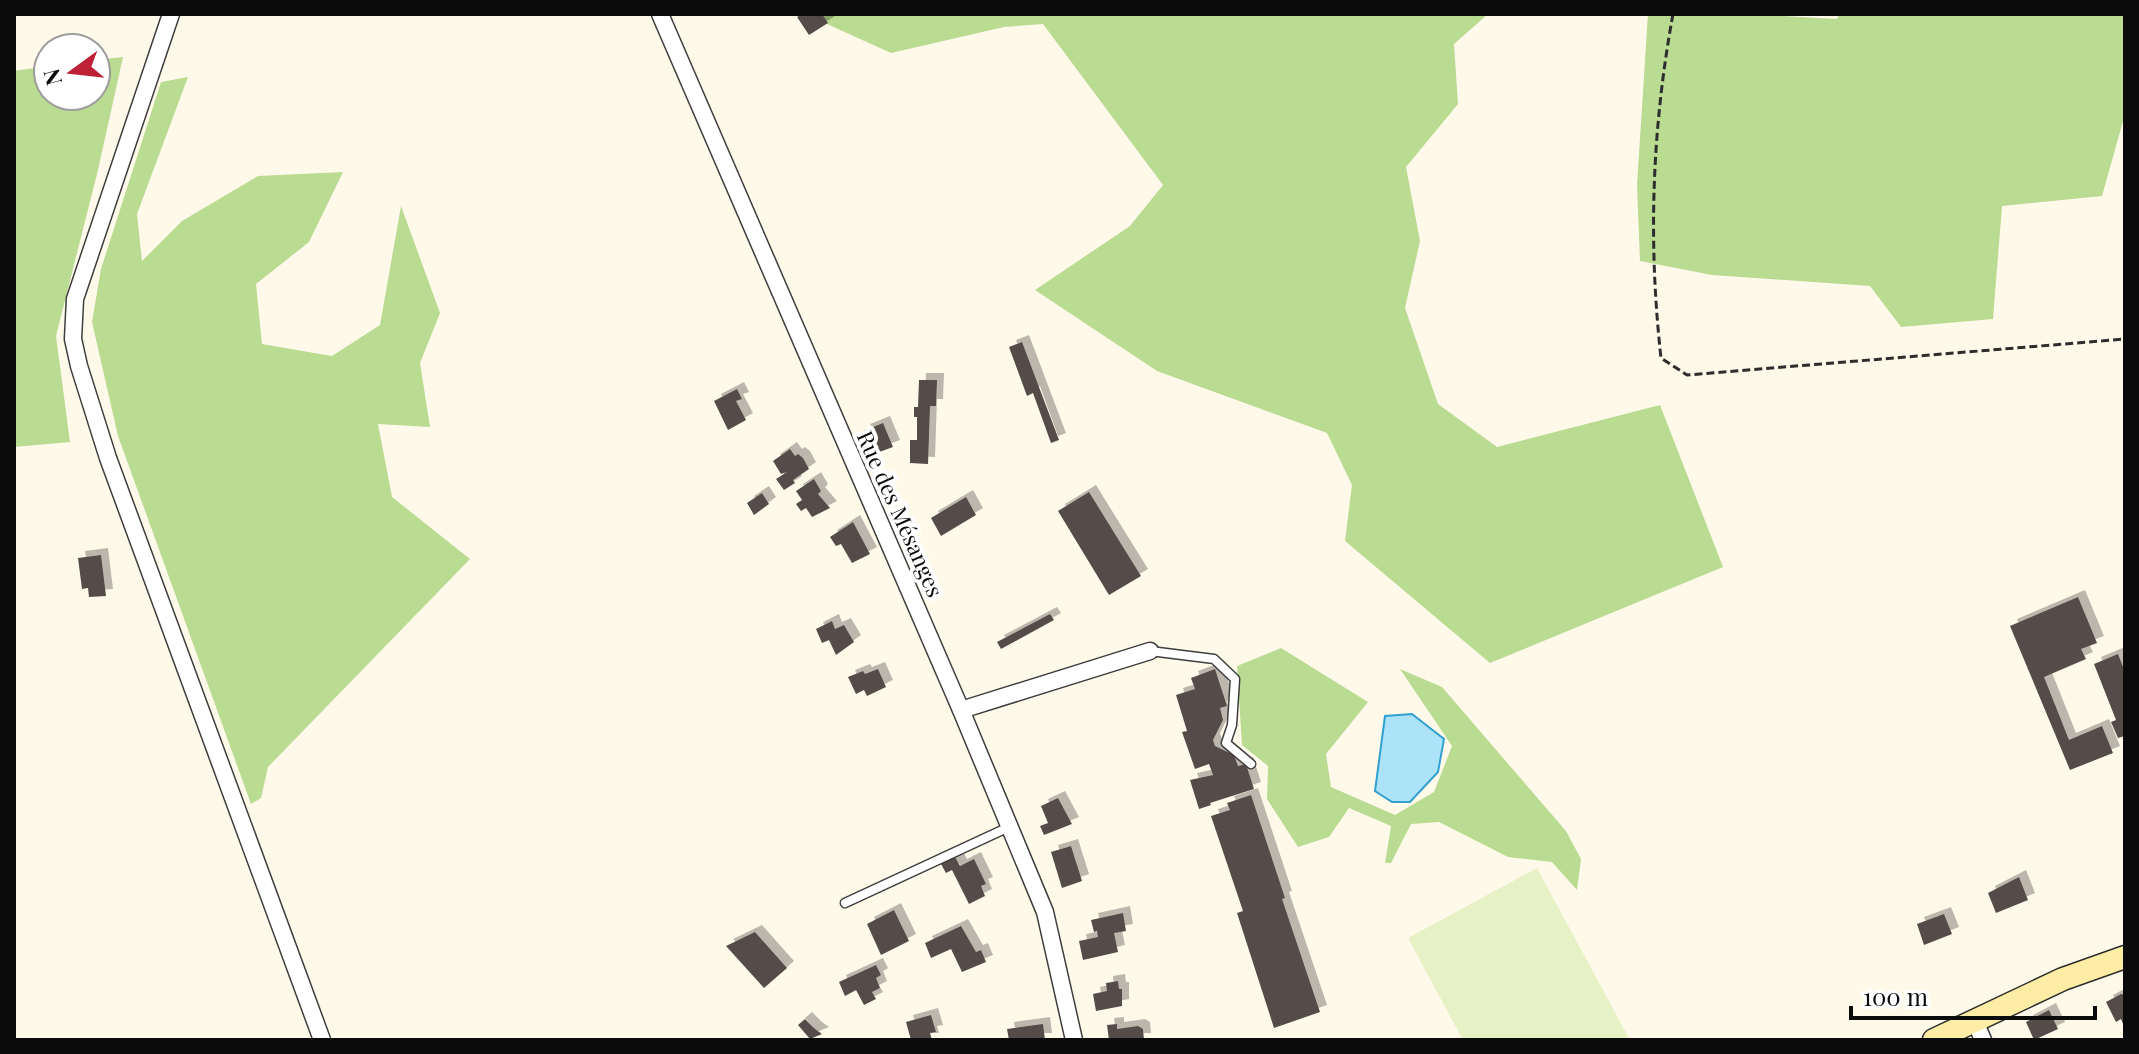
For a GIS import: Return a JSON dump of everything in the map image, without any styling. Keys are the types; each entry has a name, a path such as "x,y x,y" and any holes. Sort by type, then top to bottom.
{"street":[{"path":"171,14 75,299 73,339 108,458 322,1040"},
{"name":"Rue des Mésanges","path":"660,14 1045,912 1074,1040"},
{"path":"961,710 1150,651"},
{"path":"1934,1040 1979,1030 2063,979 2125,957"}],"lane":[{"path":"1150,651 1214,659 1235,679 1232,725 1226,743 1251,764"},
{"path":"845,903 1010,827"}],"path":[{"path":"1673,14 1653,175 1655,306 1661,358 1687,375 2125,339"}],"green space":[{"path":"805,14 1488,14 1454,44 1458,104 1406,167 1420,241 1405,308 1438,404 1497,447 1660,405 1723,567 1490,663 1345,541 1352,485 1327,433 1157,371 1035,290 1130,226 1163,185 1043,24 1004,27 891,53"},
{"path":"1648,14 1743,14 1837,19 1839,14 2125,14 2125,114 2102,196 2002,206 1993,319 1901,327 1870,286 1712,275 1640,261 1637,185"},
{"path":"123,57 112,107 112,58"},
{"path":"32,68 32,112 111,112 56,336 70,442 14,447 14,71"},
{"path":"188,77 137,214 142,261 182,221 258,176 343,172 309,242 256,284 262,344 332,356 380,325 401,206 440,313 420,363 430,427 378,424 392,497 470,559 268,767 261,798 251,804 118,436 92,322 101,269 161,82"},
{"path":"1281,648 1368,702 1326,754 1331,787 1395,815 1434,792 1452,746 1400,669 1442,687 1566,831 1581,859 1577,890 1552,862 1508,857 1439,822 1411,824 1391,863 1385,863 1391,826 1349,808 1329,837 1298,847 1267,799 1268,766 1242,745 1237,666"},
{"path":"1537,868 1630,1040 1463,1040 1408,938"}],"water":[{"path":"1412,714 1444,739 1438,772 1410,802 1392,802 1375,791 1385,716"}],"building":[{"path":"822,14 828,23 809,35 797,17"},
{"path":"1022,342 1059,440 1051,443 1033,393 1027,396 1009,347"},
{"path":"919,380 937,380 936,406 930,406 928,464 910,463 910,440 917,440 914,407 918,407"},
{"path":"737,389 742,399 736,401 746,420 728,430 714,401"},
{"path":"883,423 893,447 874,454 863,431"},
{"path":"790,449 795,456 798,454 803,458 809,469 784,490 776,479 787,472 781,474 773,461"},
{"path":"814,479 821,491 818,494 830,508 812,517 806,508 801,511 796,504 802,500 796,491"},
{"path":"1089,492 1141,576 1109,595 1058,511"},
{"path":"762,493 769,504 754,515 747,503"},
{"path":"966,497 976,515 941,536 931,518"},
{"path":"853,522 870,554 852,563 841,544 836,546 830,537"},
{"path":"101,555 106,596 89,597 88,588 82,589 78,558"},
{"path":"2078,597 2097,643 2081,649 2086,659 2044,677 2069,740 2102,726 2113,753 2070,770 2010,626"},
{"path":"1050,614 1054,620 1001,649 997,642"},
{"path":"832,621 835,629 844,625 854,642 836,655 829,640 822,643 816,629"},
{"path":"2118,654 2125,672 2125,736 2118,738 2111,722 2116,720 2094,664"},
{"path":"878,669 886,687 867,696 864,690 856,694 848,677"},
{"path":"1215,669 1227,706 1220,708 1223,720 1213,740 1215,746 1234,755 1238,766 1246,764 1254,789 1199,809 1190,780 1213,775 1209,764 1195,769 1182,732 1187,731 1176,695 1195,689 1191,678"},
{"path":"1251,795 1320,1012 1274,1028 1237,913 1243,911 1211,816 1230,810 1227,803"},
{"path":"1058,798 1072,824 1044,835 1040,826 1048,823 1041,806"},
{"path":"1071,846 1082,881 1062,888 1051,852"},
{"path":"955,857 960,866 974,859 986,884 981,886 985,896 969,904 952,870 946,873 941,864"},
{"path":"2019,877 2028,900 1996,913 1988,893"},
{"path":"894,910 909,941 881,955 867,924"},
{"path":"1123,913 1126,931 1114,933 1118,952 1083,960 1079,941 1098,937 1091,920"},
{"path":"1944,914 1952,934 1924,945 1917,924"},
{"path":"961,926 976,952 981,950 986,962 962,972 951,949 931,958 925,943"},
{"path":"755,932 787,968 764,988 726,946"},
{"path":"876,965 881,975 876,978 880,988 872,992 876,999 864,1005 856,990 845,996 839,982"},
{"path":"1118,981 1119,989 1122,989 1122,1006 1096,1011 1093,994 1107,991 1106,983"},
{"path":"2125,995 2125,1029 2121,1019 2116,1022 2106,1002"},
{"path":"2049,1010 2058,1029 2034,1040 2026,1022"},
{"path":"931,1015 936,1032 930,1033 932,1040 911,1040 906,1022"},
{"path":"805,1019 822,1034 810,1039 798,1025"},
{"path":"1043,1024 1045,1040 1009,1040 1007,1029"},
{"path":"1117,1024 1117,1029 1138,1026 1143,1029 1144,1040 1109,1040 1107,1025"}]}
